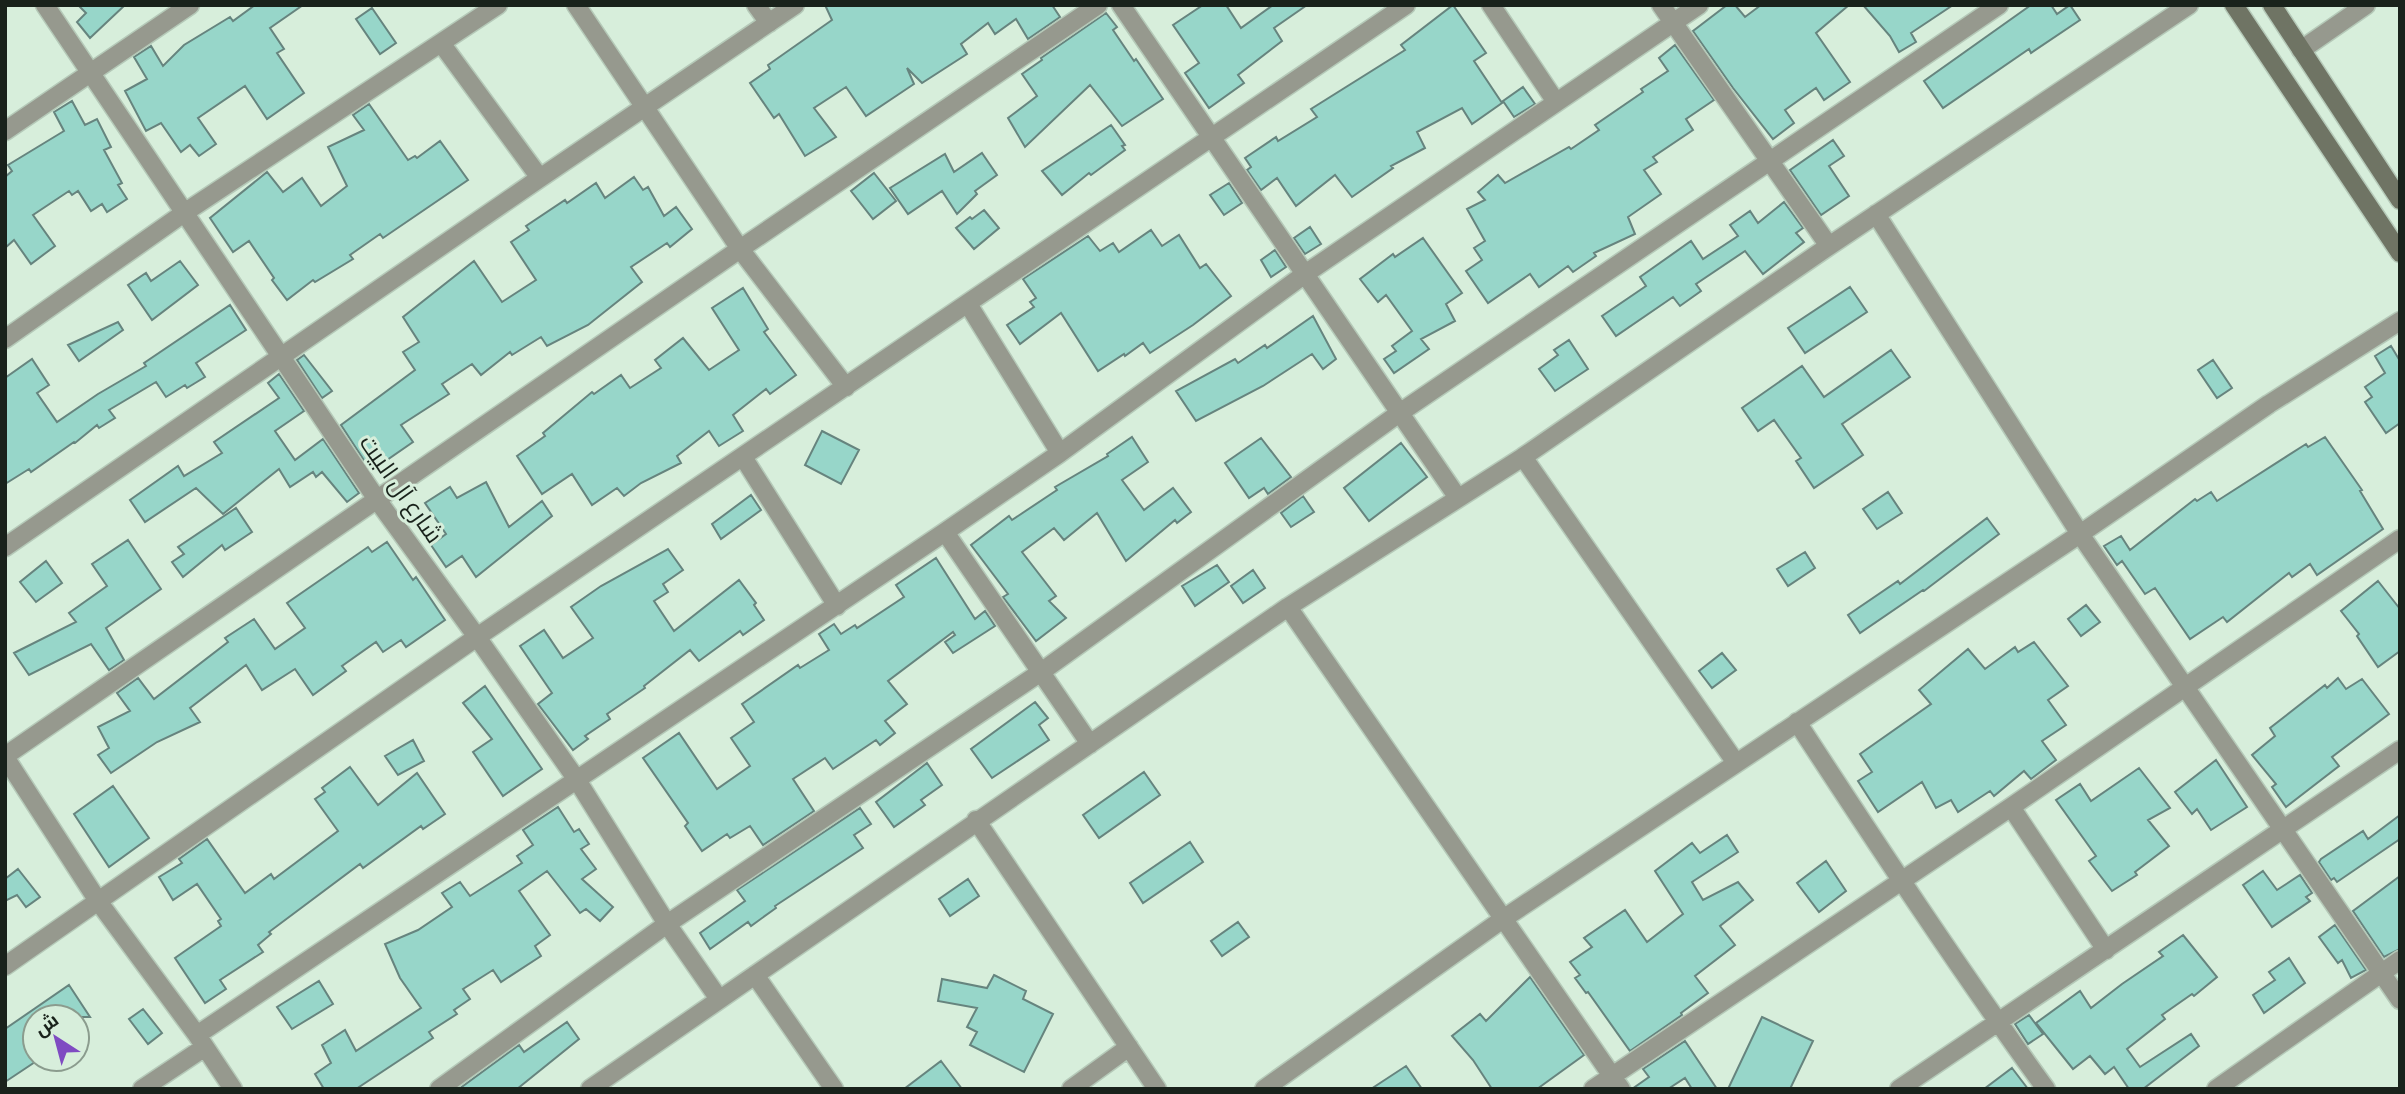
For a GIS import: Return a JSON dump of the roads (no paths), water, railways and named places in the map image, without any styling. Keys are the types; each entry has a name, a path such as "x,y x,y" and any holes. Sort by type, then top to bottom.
{"main road":[{"path":"2234,5 2400,253"},
{"path":"2272,5 2400,200"},
{"path":"2356,189 2380,173"}],"street":[{"name":"شارع آل البيت","path":"45,5 378,501 577,780 667,925 719,999"},
{"path":"5,131 190,5"},
{"path":"5,339 184,213 498,5"},
{"path":"576,5 740,249 846,387"},
{"path":"756,5 769,23"},
{"path":"5,547 795,5"},
{"path":"233,1089 98,901 5,757 1098,5"},
{"path":"1121,5 1398,414 1458,498"},
{"path":"5,966 477,637 1406,5"},
{"path":"1491,5 1556,102"},
{"path":"1661,5 1829,246"},
{"path":"142,1089 201,1041 577,780 1060,453 1304,274 1699,5"},
{"path":"439,1089 667,925 1041,672 1398,414 1999,5"},
{"path":"590,1089 1288,607 1523,457 1876,214 2189,5"},
{"path":"2301,50 2366,5"},
{"path":"440,43 540,178"},
{"path":"1876,214 2080,534 2400,1000"},
{"path":"968,304 1060,453"},
{"path":"1264,1089 1503,919 2270,404 2400,321"},
{"path":"743,457 837,606"},
{"path":"1523,457 1736,763"},
{"path":"945,532 1090,744"},
{"path":"1593,1089 1616,1082 2400,539"},
{"path":"1288,607 1616,1082"},
{"path":"1797,722 1902,882 2046,1089"},
{"path":"1899,1089 2400,750"},
{"path":"2011,807 2106,950"},
{"path":"976,820 1157,1089"},
{"path":"2216,1089 2400,960"},
{"path":"755,975 834,1089"},
{"path":"1072,1089 1129,1047"}]}
